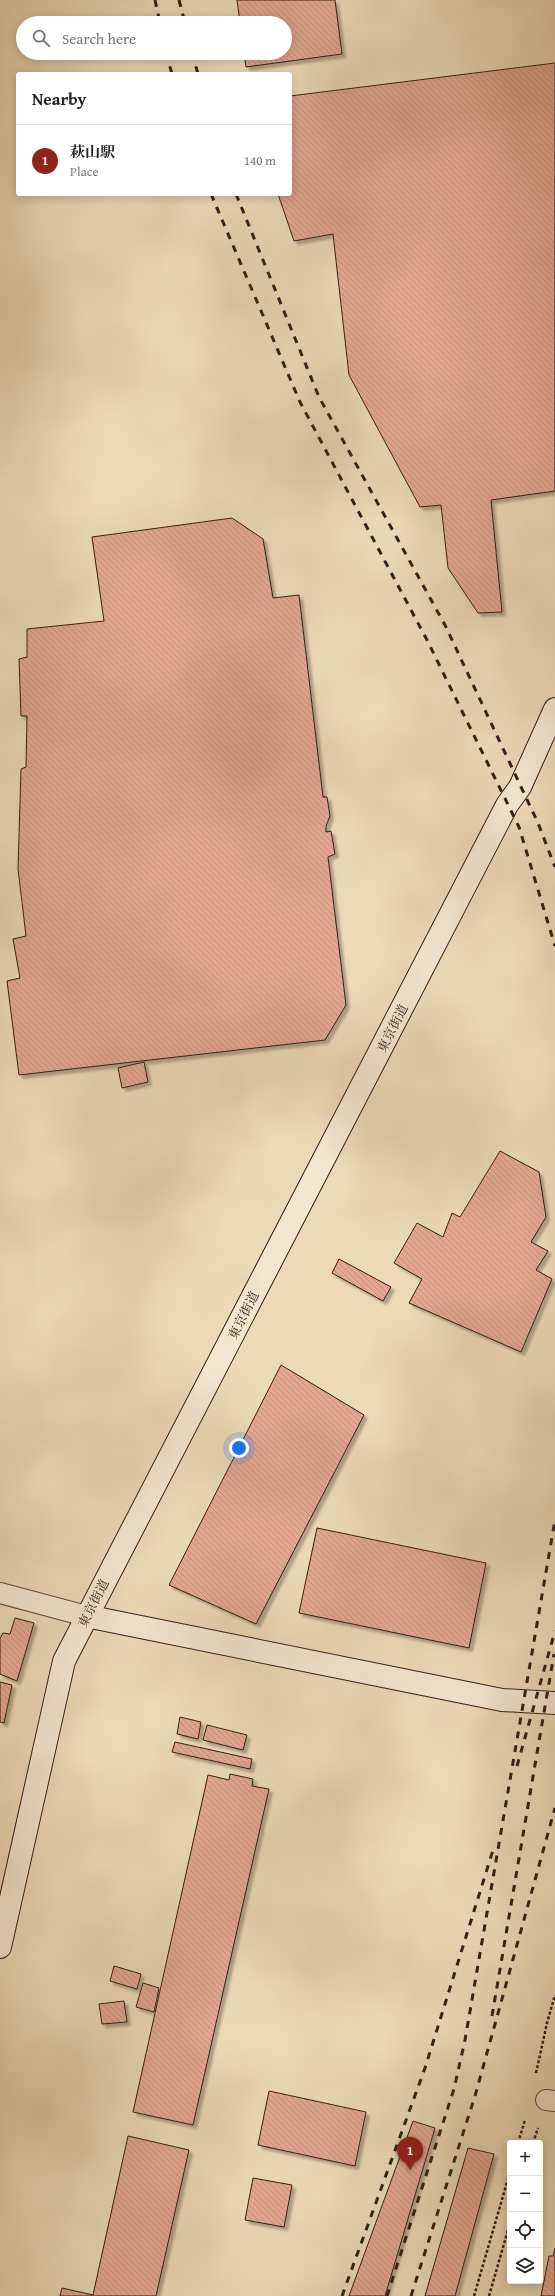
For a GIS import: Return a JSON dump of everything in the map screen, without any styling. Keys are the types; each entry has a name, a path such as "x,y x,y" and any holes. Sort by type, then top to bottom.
{"street":[{"name":"東京街道","path":"0,1947 64,1661 507,805 520,787 555,709"},
{"path":"86,1616 502,1700 555,1703"}],"lane":[{"path":"0,1593 86,1616"}],"path":[{"path":"536,2076 547,2023 555,1995"},
{"path":"519,2140 527,2114"},
{"path":"474,2296 509,2176"},
{"path":"489,2296 507,2233"}],"building":[{"path":"237,0 335,0 342,54 246,67 245,60 292,60 292,16 239,16"},
{"path":"555,63 555,491 491,500 502,612 478,613 448,568 441,505 420,507 349,375 333,234 294,241 279,196 292,196 292,96"},
{"path":"232,518 263,539 273,598 299,595 323,797 327,797 330,816 326,826 326,832 331,831 335,854 328,857 346,1005 325,1040 19,1075 7,981 20,978 13,939 26,936 18,869 21,769 26,767 27,716 21,716 19,659 27,657 27,629 104,621 92,537"},
{"path":"144,1062 148,1082 122,1088 118,1068"},
{"path":"500,1151 539,1172 546,1217 531,1242 548,1251 536,1270 552,1279 521,1352 409,1303 422,1279 394,1263 417,1223 443,1237 452,1213 460,1217"},
{"path":"339,1259 391,1287 383,1301 332,1273"},
{"path":"281,1365 364,1415 256,1624 169,1585"},
{"path":"317,1528 486,1563 469,1648 299,1613"},
{"path":"15,1618 34,1623 17,1681 0,1674 0,1638 3,1633 10,1634"},
{"path":"0,1682 12,1685 4,1723 0,1722"},
{"path":"180,1717 201,1722 198,1739 177,1734"},
{"path":"207,1725 247,1735 243,1750 203,1740"},
{"path":"175,1742 252,1759 250,1769 172,1752"},
{"path":"230,1774 253,1779 252,1786 269,1789 193,2125 133,2112 208,1775 229,1780"},
{"path":"114,1966 141,1974 137,1989 110,1981"},
{"path":"143,1983 159,1988 154,2012 136,2007"},
{"path":"124,2001 127,2022 102,2024 99,2004"},
{"path":"269,2091 366,2112 355,2166 258,2145"},
{"path":"413,2121 435,2128 385,2296 349,2296"},
{"path":"128,2136 189,2150 156,2296 60,2296 62,2288 93,2295"},
{"path":"468,2148 494,2154 455,2296 425,2296"},
{"path":"253,2178 292,2185 284,2227 245,2220"},
{"path":"555,2248 555,2296 541,2296 549,2256 553,2256"}],"railway":[{"path":"155,0 158,16"},
{"path":"179,0 183,16"},
{"path":"168,60 171,72"},
{"path":"194,60 197,72"},
{"path":"212,196 300,402 427,640 519,827 555,946"},
{"path":"237,196 319,397 445,625 538,823 555,867"},
{"path":"387,2296 454,2089 465,2040 555,1520"},
{"path":"517,1766 555,1631"},
{"path":"492,2016 554,1654"},
{"path":"411,2296 475,2096 555,1808"},
{"path":"342,2296 425,2068 494,1847"}],"place":[{"name":"萩山駅","path":"410,2170"}]}
